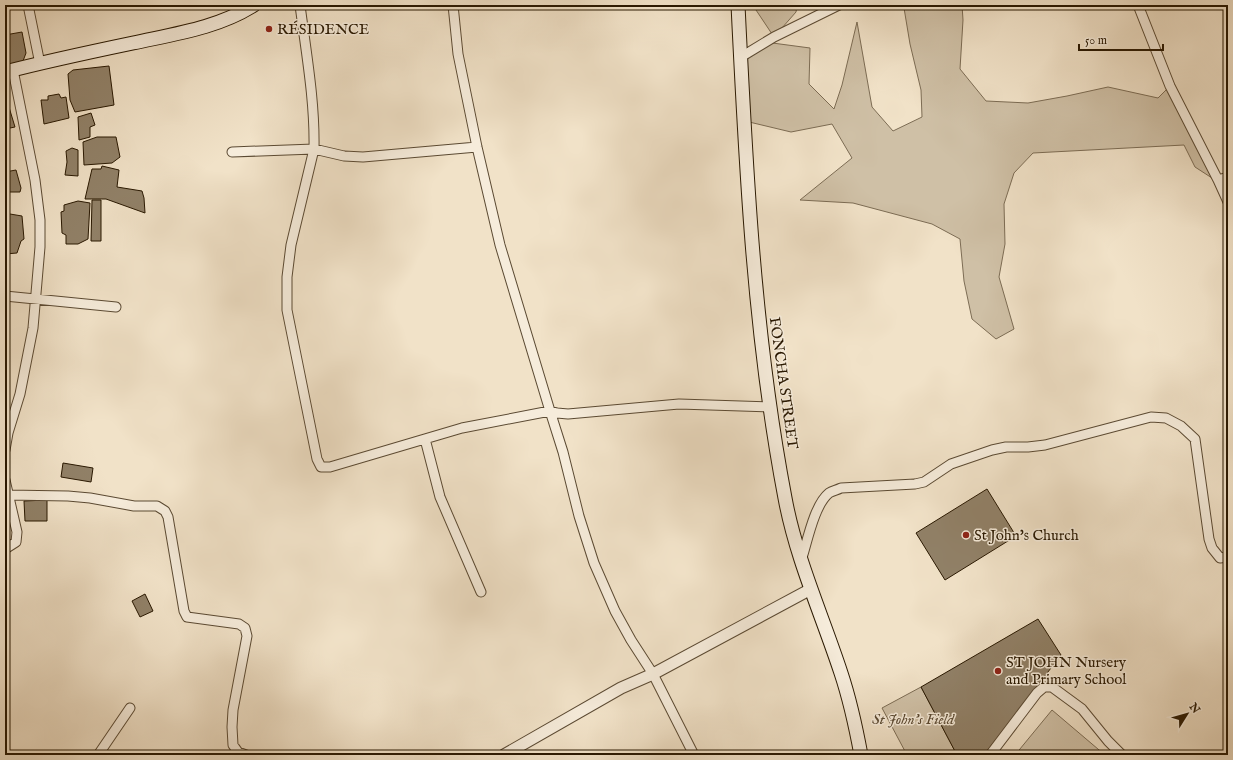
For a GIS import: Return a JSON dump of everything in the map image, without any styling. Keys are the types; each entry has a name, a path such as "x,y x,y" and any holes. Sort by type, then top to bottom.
{"main road":[{"path":"9,71 182,33 214,24 254,5"},
{"name":"FONCHA STREET","path":"738,5 752,238 758,309 770,407 785,499 801,561 841,675 861,755"}],"street":[{"path":"28,5 40,64"},
{"path":"300,5 309,81 314,149 291,245 287,277 287,310 317,459 321,467 330,467 462,428 550,411 568,414 679,404 770,407"},
{"path":"453,5 458,54 476,147 500,245 594,563 615,611 631,640 653,674 694,755"},
{"path":"741,57 774,37 839,5"},
{"path":"1141,6 1170,86 1228,202"},
{"path":"5,450 8,433 20,394 33,328 40,247 40,220 35,180 9,71"},
{"path":"232,152 314,149 344,156 363,157 476,147"},
{"path":"1218,180 1228,177"},
{"path":"5,296 116,307"},
{"path":"801,561 817,509 830,492 840,488 914,484 924,482 951,464 992,450 1006,447 1045,445 1150,417 1166,418 1181,426 1195,439 1209,540 1212,548 1220,558 1228,557"},
{"path":"425,439 440,497 481,592"},
{"path":"5,480 16,532 16,542 5,549"},
{"path":"8,495 75,497 134,506 157,506 164,511 168,517 184,611 188,617 239,624 245,628 247,636 233,710 232,727 233,745 238,752 246,755"},
{"path":"504,755 621,688 653,674 811,589"},
{"path":"990,755 1037,693 1044,687 1052,687 1082,709 1108,741 1122,755"},
{"path":"98,755 130,708"}],"green space":[{"path":"755,5 797,5 796,12 774,37 756,10"},
{"path":"906,5 962,5 963,20 960,69 986,101 1028,103 1108,87 1158,98 1170,86 1212,178 1195,167 1184,145 1033,153 1014,173 1004,204 1005,244 999,277 1014,329 996,339 972,319 964,281 960,239 932,224 853,203 800,200 852,158 832,124 791,132 745,121 741,57 765,42 810,48 809,84 834,109 842,85 857,22 872,107 893,131 922,117 921,90 910,44 904,8"},
{"name":"St John's Field","path":"921,687 957,755 907,755 882,708"},
{"path":"1052,710 1105,755 1015,755"}],"building":[{"path":"22,32 26,53 23,61 5,67 5,35"},
{"path":"109,66 114,105 75,112 70,100 68,74 73,70"},
{"path":"5,94 15,127 5,129"},
{"path":"59,94 61,98 66,97 69,118 44,124 41,100 48,100 48,96"},
{"path":"91,113 95,125 90,127 90,137 79,140 78,117"},
{"path":"97,137 116,137 120,157 112,163 84,165 83,142"},
{"path":"72,148 78,150 78,176 65,175 67,162 66,151"},
{"path":"102,166 119,170 117,187 142,191 145,213 106,199 85,199 92,169 101,169"},
{"path":"16,170 21,188 20,192 9,192 5,194 5,172"},
{"path":"92,200 101,200 101,241 91,241"},
{"path":"78,201 90,203 88,239 78,244 66,244 66,235 62,233 61,212 64,211 64,205"},
{"path":"10,214 22,216 24,239 21,241 17,253 5,254 5,216"},
{"path":"63,463 93,468 91,482 61,477"},
{"name":"St John's Church","path":"987,489 1016,536 945,580 916,533"},
{"path":"47,500 47,521 25,521 24,501"},
{"path":"5,582 8,599 5,600"},
{"path":"145,594 153,611 140,617 132,601"},
{"name":"ST JOHN Nursery and Primary School","path":"1038,619 1061,655 984,755 957,755 921,687"}],"place":[{"name":"RÉSIDENCE","path":"269,29"},
{"name":"St John's Church","path":"966,535"},
{"name":"ST JOHN Nursery and Primary School","path":"998,671"}]}
